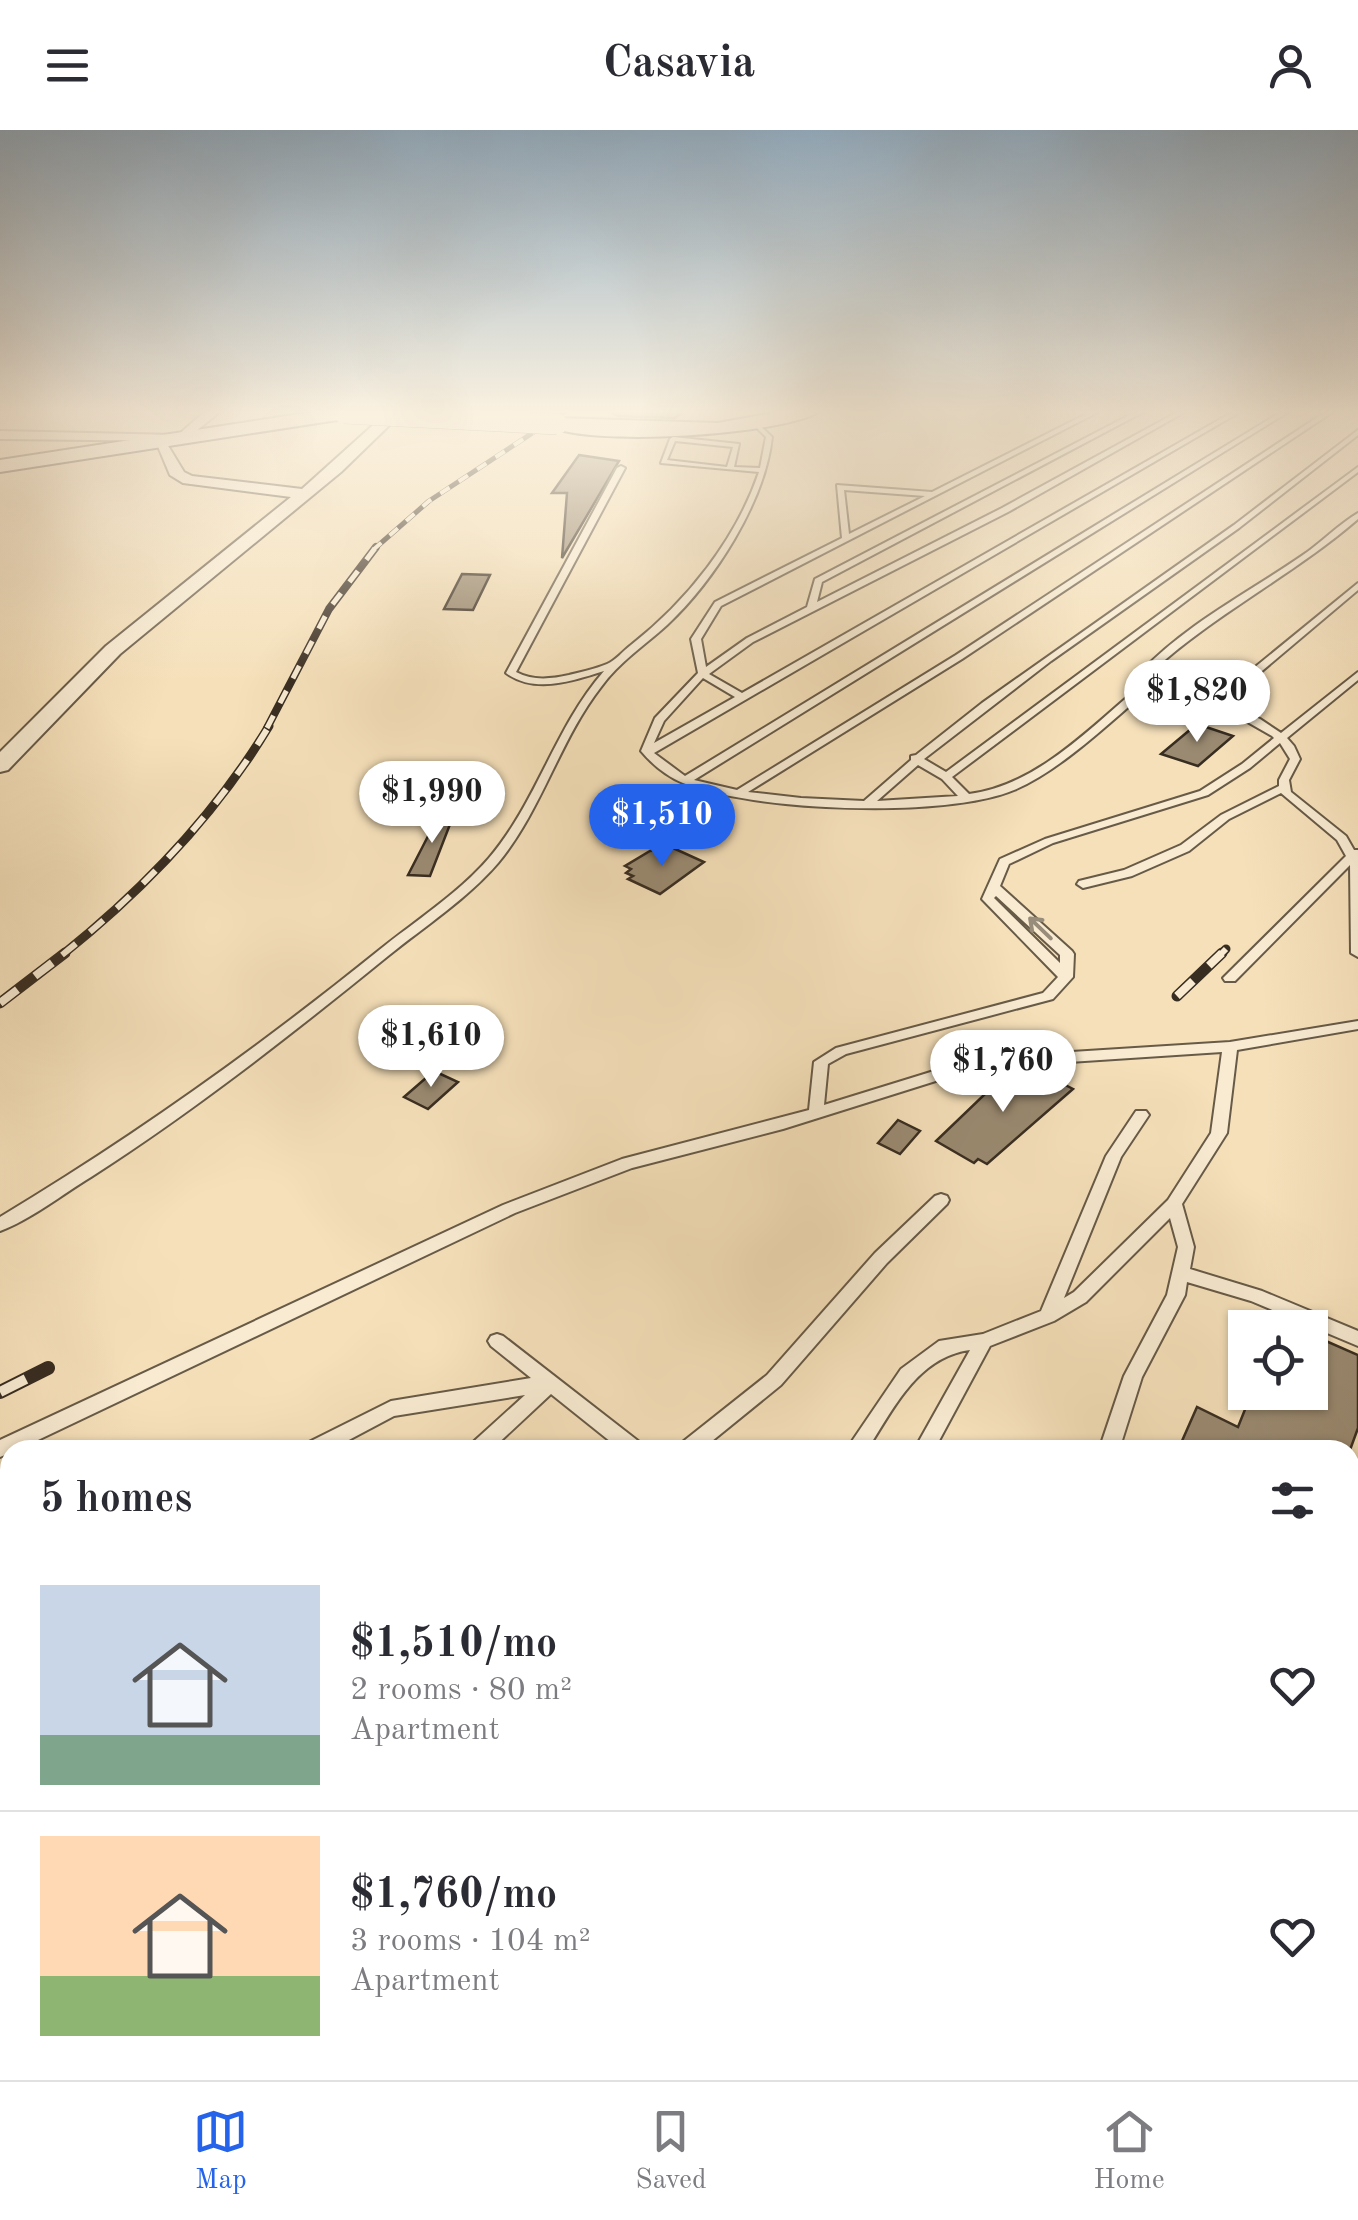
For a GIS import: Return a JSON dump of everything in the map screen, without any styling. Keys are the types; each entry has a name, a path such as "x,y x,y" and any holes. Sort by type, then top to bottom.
{"street":[{"path":"0,765 113,650 299,500"}],"lane":[{"path":"604,500 510,673 522,681 541,682 614,665"},
{"path":"0,1225 129,1147 232,1075 295,1028 492,862 614,665 666,622 694,591 749,500"},
{"path":"842,500 846,538"},
{"path":"742,697 703,674 696,639 718,604 920,500"},
{"path":"811,609 818,581 972,500"},
{"path":"647,752 659,720 703,674 750,640 1023,500"},
{"path":"647,752 1084,500"},
{"path":"686,780 1142,500"},
{"path":"741,792 992,636 1197,500"},
{"path":"867,804 915,758 1006,686 1274,500"},
{"path":"946,777 1317,500"},
{"path":"1084,884 1128,873 1185,848 1225,817 1284,788 1295,753 1279,738 1220,701 1152,681 1145,673 1174,644 1266,587 1358,516"},
{"path":"1220,701 1358,586"},
{"path":"816,1110 821,1062 840,1051 1048,996 1066,977 991,894 1004,862 1048,841 1204,793 1358,675"},
{"path":"647,752 686,780 741,792 922,805 1009,789 1152,681"},
{"path":"915,758 946,777 965,797"},
{"path":"1284,788 1292,801 1342,838 1355,854 1358,953"},
{"path":"1230,978 1355,854"},
{"path":"19,1440 509,1209 628,1164 778,1125 976,1063 1230,1047 1358,1025"},
{"path":"863,1440 907,1374 945,1346 984,1341 1048,1316 1080,1297 1174,1204 1218,1133 1230,1047"},
{"path":"1048,1316 1114,1156 1141,1115"},
{"path":"699,1440 774,1380 881,1258 941,1200"},
{"path":"1112,1440 1133,1376 1176,1295 1186,1247 1174,1204"},
{"path":"1180,1273 1256,1296 1358,1339"},
{"path":"930,1440 984,1341"},
{"path":"497,1342 622,1440"},
{"path":"332,1440 392,1410 550,1382"},
{"path":"489,1440 550,1382"}],"building":[{"path":"566,500 596,500 562,558"},
{"path":"462,574 490,575 473,610 444,609"},
{"path":"1197,724 1233,736 1198,766 1161,754"},
{"path":"442,809 454,814 430,876 408,875"},
{"path":"673,848 704,862 660,894 628,879 633,876 626,873 631,869 625,866 650,851"},
{"path":"1021,1069 1033,1076 1038,1071 1073,1089 987,1164 978,1159 974,1163 936,1141 1010,1070"},
{"path":"434,1071 458,1082 428,1109 404,1097"},
{"path":"898,1120 920,1131 900,1154 878,1143"},
{"path":"1328,1342 1358,1355 1358,1428 1354,1440 1182,1440 1197,1407 1238,1427 1245,1410 1328,1410"}],"railway":[{"path":"375,548 431,500"},
{"path":"267,728 329,609 375,548"},
{"path":"62,955 121,905 176,850 226,790 269,726"},
{"path":"1222,953 1226,949"},
{"path":"0,1003 65,953"},
{"path":"1177,996 1222,953"},
{"path":"0,1392 48,1368"}]}
